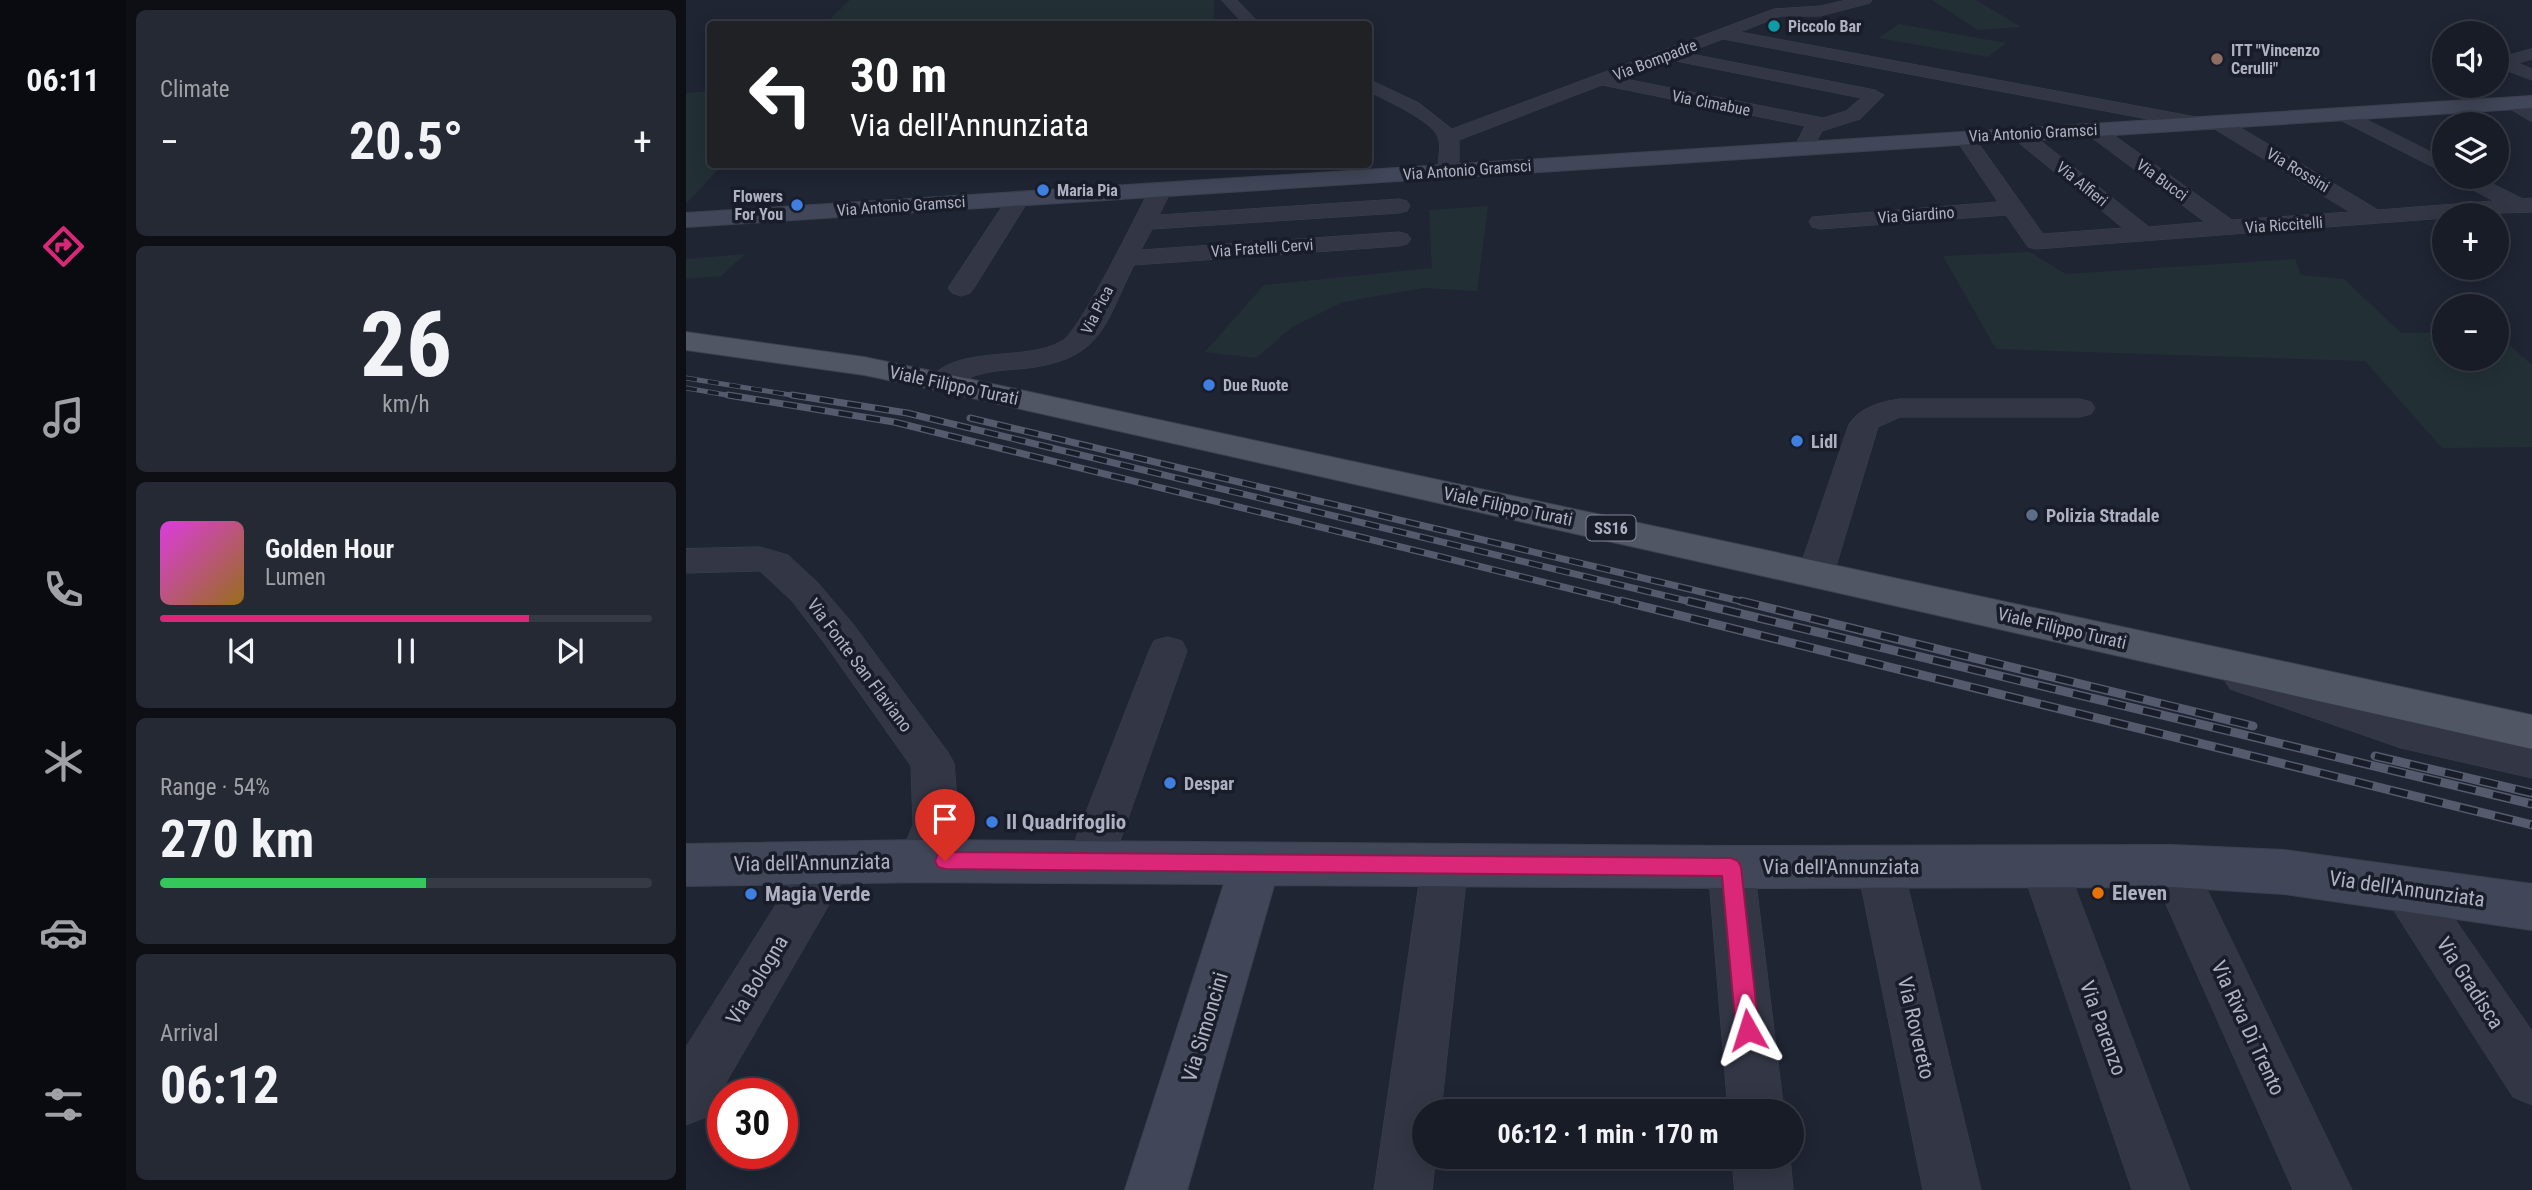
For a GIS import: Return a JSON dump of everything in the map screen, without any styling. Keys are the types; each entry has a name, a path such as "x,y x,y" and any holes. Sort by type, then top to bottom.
{"main road":[{"name":"Viale Filippo Turati","path":"686,341 864,366 941,382 1816,573 2172,654 2234,664 2532,732"}],"street":[{"path":"1229,0 1249,21"},
{"name":"Via Bompadre","path":"1448,137 1724,34 1777,6 1820,11 1866,0"},
{"name":"Via Antonio Gramsci","path":"1724,34 2212,123"},
{"path":"1670,54 1875,94 1853,115 1819,123 1814,127 1804,148"},
{"path":"2532,54 2502,63 2532,75"},
{"name":"Via Cimabue","path":"1603,80 1819,123"},
{"path":"1372,86 1429,119 1448,137 1449,171"},
{"path":"2523,102 2532,116"},
{"name":"Via Antonio Gramsci","path":"686,220 2523,102"},
{"path":"2343,114 2432,160"},
{"name":"Via Rossini","path":"2212,123 2376,218"},
{"name":"Via Bucci","path":"2094,130 2229,229"},
{"name":"Via Alfieri","path":"2020,134 2144,234"},
{"path":"1965,138 2013,208"},
{"path":"1303,245 1314,179"},
{"name":"Via Pica","path":"941,382 961,370 978,365 1050,355 1075,347 1083,339 1161,189"},
{"path":"2489,189 2526,206"},
{"path":"961,288 1019,198"},
{"path":"1144,223 1399,206"},
{"name":"Via Riccitelli","path":"2013,208 2036,242 2526,206"},
{"name":"Via Giardino","path":"1819,222 2013,208"},
{"name":"Via Fratelli Cervi","path":"1125,258 1399,239"},
{"path":"1816,573 1864,424 1875,414 1900,408 2080,408"},
{"name":"Via Fonte San Flaviano","path":"686,561 760,559 775,563 805,592 839,634 932,763 936,825 921,861"},
{"path":"1090,861 1168,650"},
{"path":"2172,654 2401,732 2532,761"},
{"name":"Via dell'Annunziata","path":"686,865 1090,861 1731,867 2172,866 2284,872 2532,907"},
{"name":"Via Bologna","path":"686,1097 828,863"},
{"path":"1403,1190 1445,863"},
{"name":"Via Simoncini","path":"1156,1190 1255,864"},
{"name":"Via Rovereto","path":"1880,866 1951,1190"},
{"name":"Via Parenzo","path":"2044,866 2161,1190"},
{"name":"Via Riva Di Trento","path":"2172,866 2323,1190"},
{"path":"1731,867 1755,1099"},
{"name":"Via Gradisca","path":"2406,888 2532,1078"},
{"path":"1762,1169 1764,1190"}],"shaded area":[{"path":"850,0 1214,0 1214,21 828,21"},
{"path":"1932,0 1976,0 2021,27 1978,30"},
{"path":"1899,24 2006,43 1988,57 1878,38"},
{"path":"707,91 707,168 719,168 686,204 686,93"},
{"path":"1488,206 1477,291 1423,288 1343,302 1292,327 1256,358 1205,352 1264,285 1432,268 1429,210"},
{"path":"2030,252 2066,274 2295,259 2301,275 2344,279 2401,333 2432,332 2432,371 2509,371 2509,345 2532,365 2532,447 2442,448 2365,361 1996,349 1943,256"},
{"path":"745,254 721,276 686,279 686,259"}],"railway":[{"path":"686,378 803,397"},
{"path":"686,388 738,397"},
{"path":"728,395 894,422 1628,603"},
{"path":"792,395 907,413 1695,603"},
{"path":"970,418 1748,603"},
{"path":"1621,601 2532,825"},
{"path":"1688,601 2532,804"},
{"path":"1741,601 2253,726"},
{"path":"2375,756 2532,793"}],"place":[{"name":"Piccolo Bar","path":"1774,26"},
{"name":"ITT \"Vincenzo Cerulli\"","path":"2217,59"},
{"name":"Maria Pia","path":"1043,190"},
{"name":"Flowers For You","path":"797,205"},
{"name":"Due Ruote","path":"1209,385"},
{"name":"Lidl","path":"1797,441"},
{"name":"Polizia Stradale","path":"2032,515"},
{"name":"Despar","path":"1170,783"},
{"name":"Il Quadrifoglio","path":"992,822"},
{"name":"Eleven","path":"2098,893"},
{"name":"Magia Verde","path":"751,894"}],"route":[{"path":"945,861 1731,867 1748,1030"}]}
